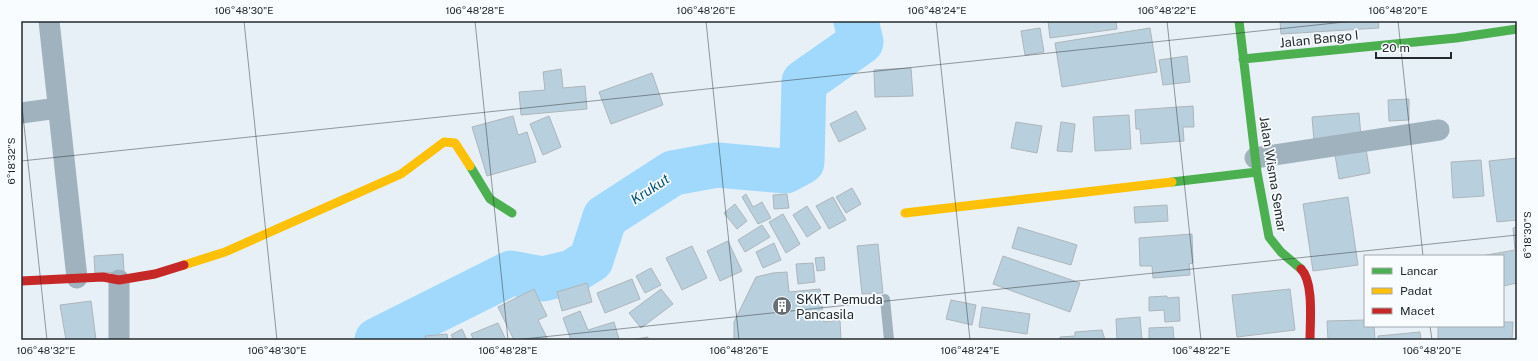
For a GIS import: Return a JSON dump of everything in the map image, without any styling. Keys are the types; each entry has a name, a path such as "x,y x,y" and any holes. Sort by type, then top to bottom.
{"street":[{"path":"49,21 76,278"},
{"name":"Jalan Wisma Semar","path":"1239,21 1256,165 1269,237 1281,252 1305,273 1309,287 1310,340"},
{"name":"Jalan Bango I","path":"1243,59 1456,38 1517,28"},
{"path":"21,113 58,108"},
{"path":"905,213 1256,165 1439,130"},
{"path":"21,281 103,277 119,280 155,274 225,252 401,174 444,142 455,143 490,198 512,213"},
{"path":"119,280 119,340"}],"lane":[{"path":"885,299 890,340"}],"building":[{"path":"1048,21 1116,21 1117,29 1050,38"},
{"path":"1280,21 1378,21 1379,28 1281,34"},
{"path":"1040,28 1044,52 1025,55 1021,31"},
{"path":"1150,28 1157,72 1062,87 1055,43"},
{"path":"1187,56 1190,82 1163,85 1159,60"},
{"path":"911,68 913,96 875,97 874,70"},
{"path":"561,69 563,88 585,86 587,109 521,115 519,92 545,90 543,72"},
{"path":"652,73 663,105 611,124 599,92"},
{"path":"1409,99 1409,120 1389,121 1388,100"},
{"path":"1193,106 1194,127 1183,127 1184,141 1141,144 1140,129 1136,129 1135,110"},
{"path":"856,111 866,129 839,142 830,124"},
{"path":"1359,113 1361,137 1314,141 1312,117"},
{"path":"1129,115 1131,149 1095,151 1093,117"},
{"path":"513,116 518,135 527,132 536,162 487,176 472,127"},
{"path":"549,116 561,147 543,155 530,124"},
{"path":"1016,122 1042,126 1037,153 1011,148"},
{"path":"1061,122 1075,124 1072,152 1057,151"},
{"path":"1366,149 1370,173 1339,179 1335,155"},
{"path":"1517,158 1517,220 1497,222 1489,161"},
{"path":"1481,160 1484,196 1453,198 1451,162"},
{"path":"852,188 861,204 846,213 836,197"},
{"path":"746,194 753,207 762,202 771,218 758,224 742,197"},
{"path":"787,194 789,208 774,209 773,195"},
{"path":"833,197 846,220 829,229 816,206"},
{"path":"1348,197 1358,265 1313,271 1303,204"},
{"path":"735,204 747,221 737,229 724,213"},
{"path":"1167,205 1168,221 1135,223 1134,207"},
{"path":"807,206 821,228 807,237 793,215"},
{"path":"783,214 800,244 786,253 769,222"},
{"path":"762,225 770,237 745,252 738,240"},
{"path":"1018,227 1077,245 1071,265 1012,248"},
{"path":"1517,227 1517,283 1504,286 1504,255 1487,255 1515,250 1513,228"},
{"path":"1192,234 1193,263 1189,264 1190,275 1153,278 1152,266 1140,266 1139,238"},
{"path":"728,241 742,271 720,281 707,251"},
{"path":"774,243 781,260 763,268 756,252"},
{"path":"878,244 883,293 862,294 857,246"},
{"path":"692,246 707,278 682,290 666,258"},
{"path":"123,254 124,272 95,273 94,256"},
{"path":"1003,256 1080,283 1070,312 993,284"},
{"path":"824,257 825,270 817,271 815,258"},
{"path":"813,263 815,282 798,284 796,264"},
{"path":"651,268 661,285 645,293 636,276"},
{"name":"SKKT Pemuda Pancasila","path":"787,272 789,292 820,289 824,322 840,320 841,340 734,340 734,322 756,277 773,273"},
{"path":"632,279 640,299 605,313 597,293"},
{"path":"587,283 592,302 562,311 557,292"},
{"path":"534,289 547,316 538,320 548,340 514,340 498,307"},
{"path":"661,289 673,304 641,328 629,313"},
{"path":"1290,289 1295,330 1237,337 1232,295"},
{"path":"1167,296 1167,298 1179,297 1180,321 1165,322 1164,310 1149,311 1149,297"},
{"path":"951,300 976,305 972,325 946,319"},
{"path":"91,301 96,340 66,340 60,305"},
{"path":"982,307 1030,314 1027,334 979,327"},
{"path":"580,311 588,330 614,322 619,339 571,340 563,318"},
{"path":"1140,317 1142,340 1117,340 1116,319"},
{"path":"1364,320 1364,327 1374,327 1375,340 1328,340 1327,321"},
{"path":"1504,322 1513,322 1512,340 1438,340 1438,327 1504,327"},
{"path":"498,323 506,340 474,340 471,334"},
{"path":"1173,327 1174,340 1149,340 1149,328"},
{"path":"462,329 467,340 454,340 451,335"},
{"path":"1102,330 1105,340 1060,340 1060,337 1075,336 1075,332"},
{"path":"1420,332 1421,340 1378,340 1378,336"},
{"path":"447,334 448,340 426,340 425,336"},
{"path":"648,337 648,340 627,340 636,339"}],"waterway":[{"name":"Krukut","path":"377,340 511,273 543,279 572,272 591,260 605,217 673,173 717,165 785,171 802,162 804,82 861,42 856,21"}],"traffic: fast":[{"path":"1239,21 1257,172 1269,237 1281,252 1301,269"},
{"path":"1243,59 1456,38 1517,29"},
{"path":"470,166 490,199 512,213"},
{"path":"1172,182 1257,172"}],"traffic: slow":[{"path":"184,265 225,252 401,174 444,142 455,143 470,166"},
{"path":"905,213 1172,182"}],"traffic: jam":[{"path":"21,281 103,277 119,280 155,274 184,265"},
{"path":"1301,269 1305,275 1310,292 1310,340"}],"place":[{"name":"SKKT Pemuda Pancasila","path":"782,306"}]}
